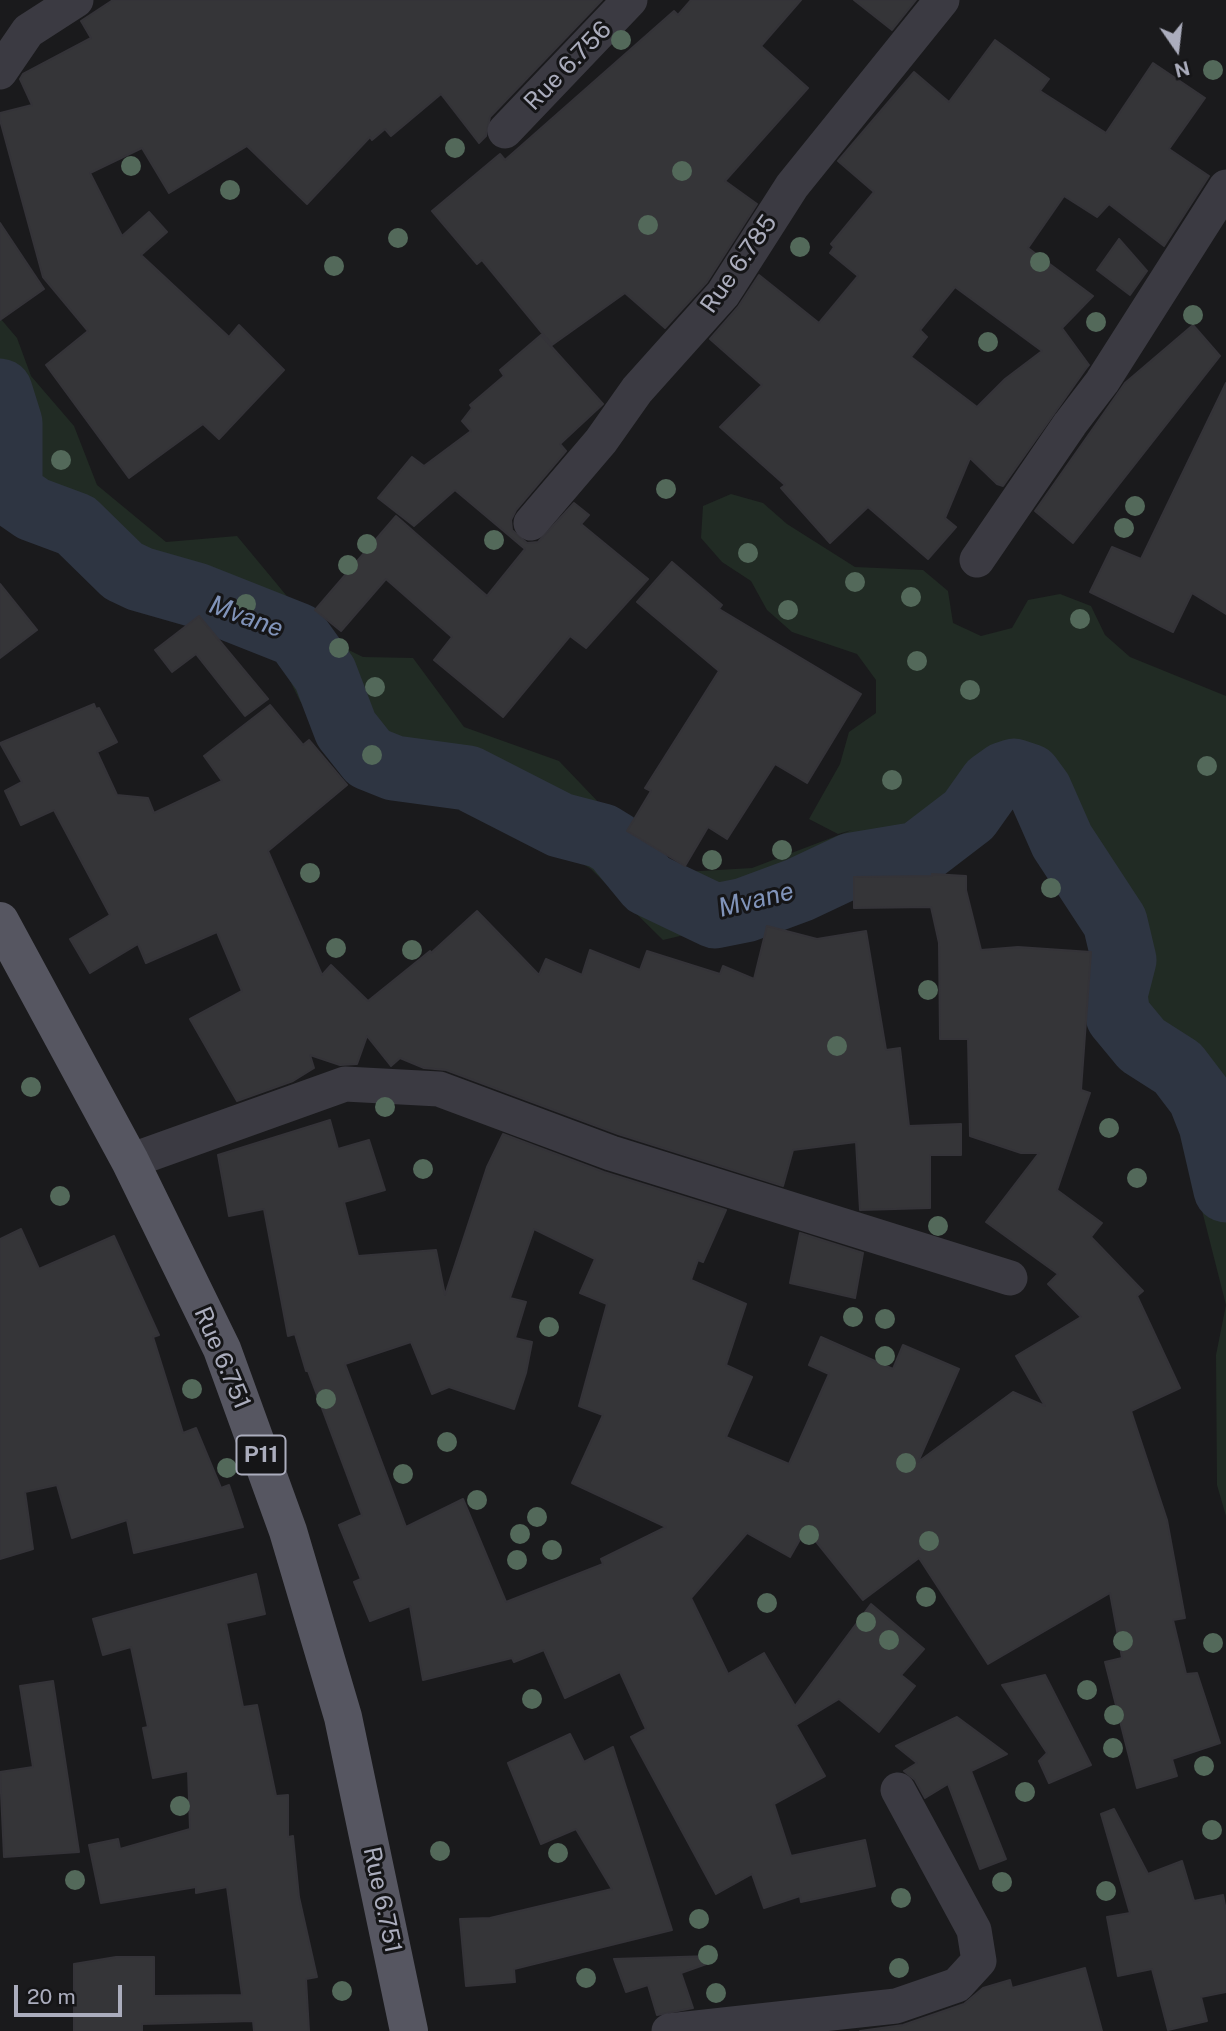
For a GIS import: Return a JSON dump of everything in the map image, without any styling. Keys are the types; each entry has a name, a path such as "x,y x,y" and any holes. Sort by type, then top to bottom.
{"main road":[{"name":"Rue 6.751","path":"0,921 130,1161 222,1349 288,1531 343,1717 409,2031"}],"street":[{"path":"0,72 28,32 76,0"},
{"name":"Rue 6.756","path":"505,131 630,0"},
{"name":"Rue 6.785","path":"531,523 601,441 637,390 723,294 792,186 942,0"},
{"path":"976,560 1102,382 1226,187"},
{"path":"130,1161 345,1084 439,1089 611,1153 1010,1278"},
{"path":"669,2031 901,2019 957,1985 979,1961 974,1930 898,1790"}],"shaded area":[{"path":"0,318 17,338 31,376 74,426 97,485 166,542 237,536 320,636 363,657 413,658 464,727 559,761 666,873 752,868 852,830 838,834 809,819 840,764 849,732 876,713 876,680 857,654 792,632 767,610 751,581 722,562 701,538 703,506 731,494 763,503 787,524 855,567 923,570 948,591 953,623 981,636 1012,628 1028,600 1060,594 1091,606 1105,635 1130,657 1226,696 1226,1305 1175,1104 1135,1064 1110,1029 1102,1006 1101,947 1072,893 1043,860 1023,814 1010,803 975,835 933,860 851,873 814,904 663,940 591,869 562,850 352,767 300,701 277,654 241,619 114,589 8,513 0,505"},
{"path":"1226,1305 1226,1516 1217,1485 1216,1355"}],"building":[{"path":"113,0 602,0 490,117 486,136 479,143 441,94 391,136 385,129 372,140 370,137 307,204 247,146 169,193 142,148 90,173 122,236 149,212 167,232 141,255 229,337 239,325 284,370 219,439 203,424 129,478 46,365 88,331 43,277 0,120 0,113 32,105 20,79 23,74 91,38 81,21"},
{"path":"691,0 801,0 761,46 808,88 725,181 757,204 707,282 665,328 625,293 552,345 482,260 477,264 432,211 500,154 505,160 674,11 678,15"},
{"path":"854,0 916,0 892,30"},
{"path":"995,40 1049,79 1040,91 1106,133 1153,63 1205,98 1169,149 1209,176 1164,246 1109,204 1097,217 1064,196 1028,248 1093,296 1062,328 1089,365 1003,486 997,484 970,458 945,518 956,527 928,559 868,507 830,543 781,488 785,485 720,427 762,385 710,339 738,307 759,275 819,323 858,276 830,253 834,247 831,244 874,192 838,161 914,72 949,102","holes":["955,287 1042,351 1005,379 977,407 911,357 927,337 920,330"]},
{"path":"0,223 44,289 0,320"},
{"path":"1119,239 1147,271 1130,295 1097,270"},
{"path":"1193,325 1220,356 1073,543 1035,511 1125,383"},
{"path":"541,335 603,404 560,444 566,451 516,510 511,520 512,530 527,543 538,542 574,503 589,515 581,524 648,579 586,648 570,636 503,717 434,660 452,637 386,579 341,631 315,610 396,516 487,596 525,549 455,490 414,526 378,498 412,457 424,466 471,431 462,421 472,408 470,405 504,376 500,370"},
{"path":"1226,383 1226,614 1192,593 1173,632 1090,592 1112,547 1141,559"},
{"path":"672,562 722,605 719,609 861,694 807,783 775,764 727,839 708,827 685,866 627,831 651,791 645,788 719,671 637,602"},
{"path":"0,584 37,630 0,658"},
{"path":"199,616 268,699 245,716 196,654 172,672 155,650"},
{"path":"94,704 96,709 99,708 117,742 97,752 117,795 148,798 154,813 222,781 204,756 270,705 303,745 309,740 347,785 268,851 322,975 331,965 368,1001 430,951 431,953 477,911 539,975 546,959 582,975 590,950 640,970 647,951 720,974 723,966 754,979 767,926 817,939 866,931 886,1050 900,1048 909,1126 961,1124 961,1155 930,1155 930,1208 860,1210 856,1142 793,1150 783,1186 618,1134 446,1070 424,1068 400,1058 391,1066 367,1036 357,1064 340,1065 310,1055 314,1068 293,1081 237,1101 190,1019 242,991 217,932 146,963 138,944 90,973 70,939 110,915 54,810 21,825 5,791 22,782 0,743"},
{"path":"966,876 966,890 981,950 1018,947 1091,952 1081,1090 1090,1093 1057,1190 1102,1223 1091,1237 1143,1291 1137,1296 1180,1388 1131,1411 1167,1520 1185,1618 1173,1620 1186,1674 1197,1673 1220,1743 1172,1759 1177,1776 1137,1788 1105,1662 1122,1658 1110,1593 988,1664 919,1558 863,1600 806,1529 790,1557 747,1533 691,1598 728,1674 764,1653 795,1706 871,1604 924,1649 901,1675 915,1686 879,1732 839,1699 796,1725 825,1776 774,1804 791,1856 865,1840 875,1886 801,1902 800,1896 764,1908 752,1874 716,1894 631,1737 646,1729 620,1672 565,1698 544,1650 514,1662 512,1658 423,1680 410,1606 370,1621 354,1582 361,1579 339,1525 362,1515 306,1371 295,1334 288,1336 264,1209 229,1216 218,1155 330,1120 338,1149 369,1140 385,1190 344,1202 358,1256 436,1250 445,1295 487,1167 503,1134 604,1172 726,1210 703,1262 698,1260 691,1280 746,1304 726,1365 752,1377 726,1437 789,1464 829,1374 809,1365 821,1337 893,1369 903,1345 959,1369 918,1462 1013,1392 1045,1406 1016,1356 1081,1317 1048,1284 1058,1274 986,1222 1039,1153 1021,1153 970,1136 968,1039 940,1039 939,943 931,907 854,908 854,877","holes":["534,1229 595,1259 580,1293 607,1304 579,1406 603,1415 572,1483 666,1527 601,1559 603,1564 506,1602 463,1499 406,1527 345,1364 411,1342 432,1394 449,1387 514,1409 526,1373 532,1342 515,1338 526,1302 510,1298"]},
{"path":"21,1229 39,1269 114,1236 159,1335 153,1337 183,1433 196,1428 221,1488 229,1485 243,1527 134,1553 127,1520 72,1538 57,1485 25,1492 33,1549 0,1559 0,1239"},
{"path":"800,1233 863,1253 855,1298 790,1283"},
{"path":"256,1574 265,1614 226,1623 243,1707 257,1705 276,1796 288,1795 288,1837 293,1836 299,1897 317,1977 306,1979 309,2031 254,2031 253,2021 142,2024 142,2031 74,2031 74,1964 116,1957 154,1957 154,1996 242,1995 227,1887 196,1893 196,1887 101,1903 89,1845 118,1839 120,1849 190,1829 188,1771 153,1778 143,1728 148,1727 131,1647 103,1655 93,1619"},
{"path":"1045,1675 1091,1765 1049,1783 1039,1761 1047,1753 1002,1685"},
{"path":"53,1681 79,1852 4,1857 0,1772 33,1767 20,1686"},
{"path":"957,1717 1007,1754 971,1771 1006,1859 980,1869 948,1784 925,1798 915,1780 904,1771 917,1763 896,1746"},
{"path":"570,1734 584,1762 613,1747 672,1930 514,1969 515,1982 466,1986 460,1919 490,1918 612,1889 576,1829 541,1844 508,1763"},
{"path":"1114,1809 1148,1874 1182,1861 1194,1901 1223,1895 1226,1911 1226,1992 1201,1997 1207,2021 1168,2030 1152,1969 1118,1976 1107,1917 1130,1913 1101,1814"},
{"path":"711,1956 712,1962 681,1973 693,2008 657,2015 648,1985 626,1992 614,1959"},
{"path":"1085,1968 1102,2031 860,2031 903,2025 964,2004 983,1988 1010,1980 1012,1988"}],"waterway":[{"name":"Mvane","path":"0,391 10,423 10,493 33,509 76,525 123,571 140,579 196,595 297,635 325,674 346,729 369,758 394,768 468,778 560,825 602,836 615,844 648,884 715,916 745,910 799,890 852,865 918,854 969,815 991,784 1005,774 1014,771 1029,776 1040,791 1062,841 1115,922 1124,960 1115,995 1118,1016 1142,1045 1178,1068 1200,1097 1211,1125 1226,1190"}]}
